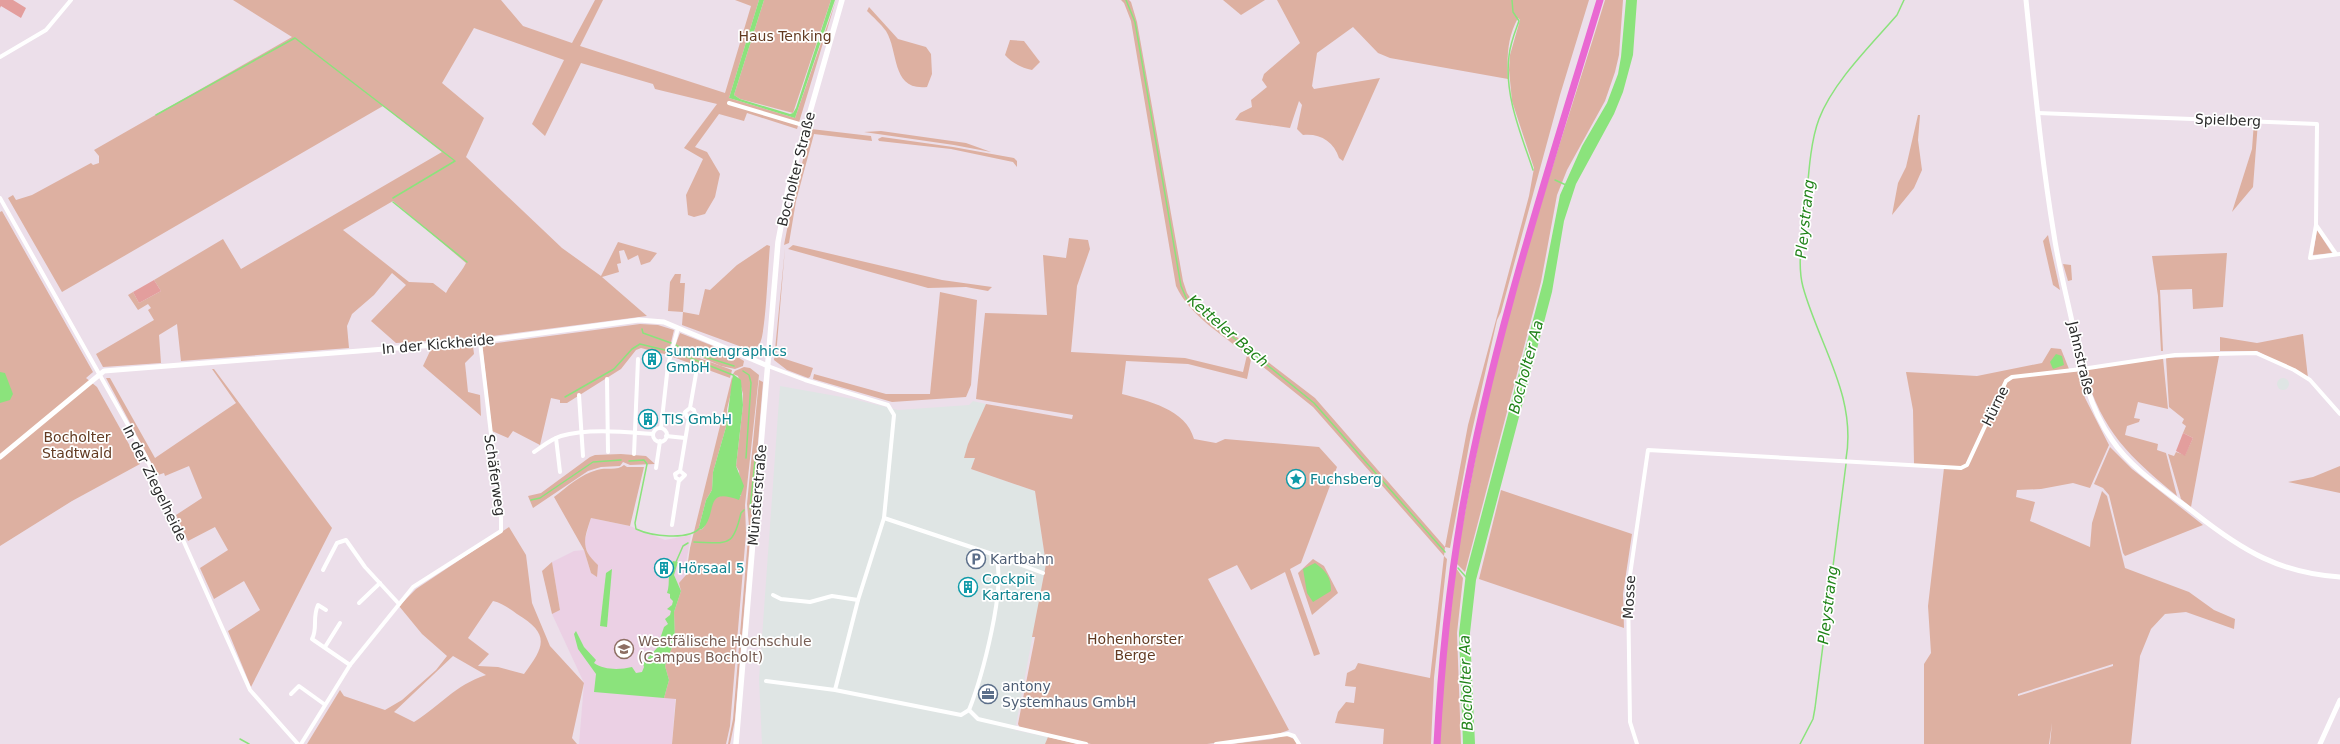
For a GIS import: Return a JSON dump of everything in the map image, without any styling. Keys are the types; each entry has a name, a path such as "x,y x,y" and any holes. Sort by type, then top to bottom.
{"highway":[{"path":"1433,744 1438,671 1446,603 1459,511 1475,428 1509,294 1596,0"},
{"path":"1437,744 1441,671 1449,602 1462,512 1479,428 1518,275 1600,0"}],"main road":[{"name":"Bocholter Straße","path":"768,366 779,236 788,189 842,0"},
{"name":"Münsterstraße","path":"736,744 768,366"}],"street":[{"path":"0,57 46,30 71,0"},
{"name":"Jahnstraße","path":"2026,0 2038,113 2054,236 2082,369 2092,406 2102,425 2125,456 2150,478 2222,534 2253,554 2282,567 2302,572 2340,576"},
{"path":"729,104 806,126"},
{"name":"Spielberg","path":"2038,113 2317,124 2316,225 2310,258 2338,254 2316,225"},
{"name":"In der Ziegelheide","path":"0,198 146,457 250,690 299,744 304,738"},
{"name":"In der Kickheide","path":"99,374 104,371 480,342 639,320 662,322 768,366"},
{"path":"661,428 668,365 678,328"},
{"name":"Schäferweg","path":"304,738 324,704 350,665 413,587 501,531 501,518 480,342"},
{"name":"Hürne","path":"1648,450 1961,468 1967,465 2006,381 2012,376 2082,369 2175,355 2256,352 2294,370 2310,380 2340,414"},
{"path":"634,454 638,360"},
{"path":"768,366 805,380 885,403 892,409 894,415 884,518 858,600 835,690"},
{"path":"672,525 679,480 684,477 684,473 680,471 689,417 695,414 694,410 690,408 697,368"},
{"path":"0,457 99,374"},
{"path":"607,379 608,452"},
{"path":"579,395 583,456"},
{"path":"653,434 656,429 661,428"},
{"path":"661,428 666,432 666,436"},
{"path":"534,452 556,438 582,434 608,432 653,434"},
{"path":"653,434 655,439 660,441"},
{"path":"656,468 660,441 666,436 685,438"},
{"path":"556,438 560,472"},
{"name":"Mosse","path":"1637,744 1630,722 1628,589 1648,450"},
{"path":"884,518 1043,572"},
{"path":"323,570 337,543 346,540 398,604"},
{"path":"766,680 835,690 956,714 961,714 969,710 984,664 994,611 998,563 994,555"},
{"path":"359,603 380,583"},
{"path":"773,595 781,599 810,602 832,596 858,600"},
{"path":"326,610 318,605 315,612 315,633 312,639 350,665"},
{"path":"325,647 340,623"},
{"path":"291,694 299,686 324,704"},
{"path":"2320,744 2339,703"},
{"path":"969,710 978,719 1086,744"},
{"path":"1216,744 1288,734 1294,736 1299,744"}],"shaded area":[{"path":"0,0 13,0 26,8 21,18 1,6 0,8"},
{"path":"154,280 161,291 139,303 133,292"},
{"path":"2281,378 2285,378 2289,384 2285,390 2281,390 2277,386 2277,382"},
{"path":"780,386 853,399 898,410 969,405 973,401 986,404 968,444 975,458 971,469 1035,491 1046,564 1015,730 1048,737 1045,744 762,744 759,679"},
{"path":"2183,433 2193,438 2185,456 2176,451"},
{"name":"Westfälische Hochschule (Campus Bocholt)","path":"591,518 630,526 665,540 691,535 685,569 672,744 579,744 584,683 552,614 560,610 552,562 574,551 584,550 591,573 598,565 590,558 584,543"}],"green space":[{"path":"233,0 501,0 523,26 572,43 595,0 603,0 580,46 725,93 751,6 735,0 759,0 729,98 795,118 836,0 797,129 747,113 744,121 719,114 695,147 707,152 720,174 715,197 705,214 694,217 688,215 686,195 703,159 684,148 717,104 655,89 653,84 581,63 545,136 532,124 564,60 474,28 442,83 484,118 466,157 562,248 601,276 618,242 657,253 650,262 641,265 638,255 628,260 624,250 619,251 621,263 617,264 619,272 602,277 647,316 476,338 396,343 371,321 406,285 392,273 374,295 352,314 347,326 349,348 181,361 177,324 159,335 161,363 103,367 96,354 154,320 148,310 151,308 148,304 138,310 128,295 133,292 139,303 161,291 154,280 223,239 241,269 442,152 383,106 62,292 8,198 13,195 16,200 32,195 91,163 93,165 99,163 99,156 94,150 292,37","holes":["393,201 466,263 446,293 433,283 409,282 343,230"]},
{"name":"Haus Tenking","path":"764,0 831,0 793,113 740,99 734,95"},
{"name":"Hohenhorster Berge","path":"1121,0 1129,0 1131,2 1137,22 1183,281 1187,293 1193,302 1253,350 1247,379 1188,364 1126,361 1122,394 1154,403 1175,413 1190,429 1194,439 1216,443 1225,439 1319,447 1337,467 1301,563 1290,569 1320,654 1314,656 1285,572 1251,590 1237,565 1208,579 1289,730 1272,736 1207,744 1091,744 1020,728 1018,724 1035,637 1032,637 1046,564 1035,491 971,469 975,458 964,458 968,444 986,404 1072,419 1073,415 976,399 985,313 1047,315 1043,255 1066,258 1069,238 1088,240 1090,249 1077,286 1071,352 1185,358 1243,372 1247,355 1207,324 1189,306 1176,286 1131,21 1124,3"},
{"path":"1223,0 1265,0 1241,15"},
{"path":"1277,0 1589,0 1560,95 1501,312 1497,320 1470,440 1450,548 1445,547 1468,425 1529,196 1534,168 1512,101 1509,70 1510,55 1520,20 1518,18 1514,25 1510,40 1508,55 1508,79 1390,58 1378,53 1353,27 1317,53 1312,86 1314,89 1380,78 1343,161 1339,158 1334,147 1325,139 1315,135 1303,135 1297,129 1302,105 1299,101 1290,128 1235,120 1240,113 1252,107 1251,100 1267,87 1262,80 1264,74 1300,43"},
{"path":"1605,0 1623,0 1619,55 1615,72 1605,101 1567,170 1557,195 1541,282 1465,572 1457,564 1458,551 1485,412 1496,365 1520,273"},
{"path":"869,7 898,39 926,47 931,54 932,74 927,87 915,87 907,83 902,77 886,31 867,11"},
{"path":"1010,40 1024,41 1040,62 1032,70 1017,65 1005,55"},
{"path":"1918,115 1920,115 1918,140 1922,170 1914,188 1892,215 1898,183 1906,167"},
{"path":"2254,122 2258,122 2253,187 2232,212 2252,149"},
{"path":"811,129 871,136 872,141 814,134 796,201 789,243 784,245 794,194"},
{"path":"881,131 966,143 991,152 864,132"},
{"path":"882,137 953,147 1014,158 1017,161 1017,167 1013,162 951,149 879,141 878,139"},
{"name":"Bocholter Stadtwald","path":"2,211 93,372 86,378 97,387 140,464 72,501 0,546 0,212"},
{"path":"2317,230 2332,253 2313,255"},
{"path":"2048,235 2060,290 2053,285 2043,241"},
{"path":"767,245 770,246 764,326 760,343 757,347 750,350 682,325 683,312 699,315 705,289 710,290 737,265"},
{"path":"793,245 942,280 992,287 988,291 966,287 928,288 788,249"},
{"path":"785,248 776,356 813,368 810,377 808,378 787,370 774,360"},
{"path":"2227,253 2223,307 2193,309 2192,289 2160,290 2163,351 2161,351 2158,296 2152,256"},
{"path":"2063,264 2071,265 2072,280 2068,281"},
{"path":"675,274 681,274 680,283 685,283 683,312 668,311 670,282"},
{"path":"940,292 977,300 971,385 966,397 892,402 813,379 814,374 886,394 930,394"},
{"path":"640,324 658,325 674,330 668,355 641,348 636,350 621,369 567,403 560,403 560,400 551,398 540,445 513,431 508,438 492,431 482,345"},
{"path":"680,333 731,353 744,361 743,366 735,369 721,366 675,346"},
{"path":"2303,334 2308,378 2257,351 2220,351 2220,337 2257,343"},
{"path":"473,346 474,354 465,363 468,392 480,395 481,416 423,366 431,349"},
{"path":"2051,348 2061,349 2069,369 2005,380 1966,464 1961,467 1914,464 1913,410 1906,372 1977,376 2042,363"},
{"path":"675,349 732,370 730,378 673,357"},
{"path":"1259,355 1315,398 1445,547 1444,556 1313,407 1257,362"},
{"path":"2219,356 2191,507 2181,499 2168,454 2174,456 2176,452 2185,455 2193,438 2183,433 2186,426 2182,423 2184,419 2169,407 2166,358"},
{"path":"2163,358 2168,409 2138,402 2134,418 2140,419 2139,422 2127,426 2125,435 2158,444 2157,450 2166,453 2177,496 2131,455 2120,442 2100,411 2091,392 2084,370"},
{"path":"744,367 750,368 759,375 745,505 746,533 730,726 726,744 672,744 676,699 664,698 669,680 665,666 675,639 674,612 681,591 679,583 686,575 690,548 732,377 734,381 727,409 726,427 713,472 712,490 706,500 699,527 701,530 704,527 713,501 721,496 741,496 739,471 736,466 743,394 738,376 733,374 735,371"},
{"path":"212,369 214,369 332,528 251,687 228,631 260,610 244,581 214,599 200,568 228,550 215,527 188,541 176,515 202,498 189,466 165,476 164,473 158,475 106,378 110,378 155,458 236,403"},
{"path":"2078,371 2085,398 2109,445 2090,488 2073,483 2041,489 2017,490 2016,497 2035,502 2030,521 2090,547 2092,523 2102,491 2107,496 2125,568 2189,592 2214,610 2235,619 2234,629 2186,612 2165,614 2151,629 2140,656 2131,744 2050,744 2052,723 2049,744 1924,744 1924,664 1931,653 1928,606 1944,468 1968,465 2007,382 2013,378","holes":["2113,664 2113,666 2018,696 2018,694"]},
{"path":"759,380 763,382 735,720 730,744 728,744 733,719 749,526 747,504"},
{"path":"2110,447 2132,469 2203,525 2125,556 2109,495 2103,488 2094,484"},
{"path":"621,454 646,456 655,464 630,465 623,462 620,466 601,467 588,471 533,508 528,496 541,493 590,457 595,455"},
{"path":"624,465 627,467 644,467 630,526 591,518 585,538 588,554 598,565 597,577 591,573 584,550 554,497 585,474 600,469 618,468"},
{"path":"2340,466 2340,493 2288,482 2313,477"},
{"path":"1501,490 1632,534 1623,594 1624,628 1479,579"},
{"path":"509,527 526,555 532,603 550,646 584,683 572,738 577,744 307,744 340,690 344,696 385,710 402,700 436,670 447,656 422,634 399,606 416,589","holes":["493,601 506,606 528,621 539,634 541,641 540,648 524,674 498,667 478,666 489,654 468,638","453,656 486,675 465,684 414,722 394,712"]},
{"path":"1444,556 1447,559 1434,678 1431,744 1383,744 1384,729 1335,723 1338,712 1346,702 1354,703 1356,687 1345,686 1347,673 1355,669 1358,663 1430,678"},
{"path":"1313,559 1324,566 1338,593 1312,615 1298,573"},
{"path":"552,562 560,610 552,614 542,571"},
{"path":"1456,568 1463,578 1457,633 1461,744 1439,744 1446,651"},
{"path":"1285,735 1294,739 1297,744 1232,744 1272,739"},
{"path":"1048,737 1078,744 1045,744"}],"water":[{"path":"759,0 764,0 734,95 740,99 790,114 793,113 796,108 831,0 835,0 795,118 729,98"},
{"name":"Bocholter Aa","path":"1626,0 1637,0 1633,55 1623,92 1614,114 1576,184 1564,221 1552,292 1476,580 1470,633 1475,744 1463,744 1459,633 1466,573 1543,282 1560,195 1582,146 1607,103 1618,74"},
{"path":"2056,354 2062,356 2064,365 2053,369 2050,362"},
{"path":"0,372 5,373 13,394 10,400 0,403"},
{"path":"733,374 741,380 743,405 736,466 744,486 739,500 727,497 715,499 706,524 701,530 699,527 706,500 712,490 713,472 726,427"},
{"path":"673,561 678,562 674,575 681,591 674,612 675,639 665,666 669,680 664,698 594,692 596,674 578,649 574,634 576,631 584,647 596,660 594,663 602,667 612,669 632,667 636,673 642,672 644,667 643,663 657,648 664,627 668,624 665,619 670,615 671,611 667,609 672,605 673,601 670,598 670,594 667,593 669,585 669,572"},
{"path":"1315,563 1329,578 1331,591 1313,602 1307,593 1303,569"},
{"path":"612,569 607,627 600,626 606,573"}],"waterway":[{"name":"Ketteler Bach","path":"1126,0 1135,22 1181,286 1187,300 1314,403 1445,552"},
{"path":"1512,0 1513,12 1519,21 1510,52 1508,71 1509,85 1511,100 1533,170"},
{"name":"Pleystrang","path":"1846,459 1848,436 1846,414 1841,392 1835,371 1810,308 1801,278 1801,251 1811,153 1819,119 1833,91 1854,64 1897,15 1904,0"},
{"path":"156,115 295,38 455,161 393,198"},
{"path":"1555,180 1566,185"},
{"path":"393,202 467,262"},
{"path":"642,329 643,333 671,343"},
{"path":"565,397 614,369 632,349 640,344 669,351"},
{"path":"676,345 686,351 734,366"},
{"path":"675,352 733,375"},
{"path":"743,371 749,375 751,383 746,458"},
{"path":"531,500 540,498 593,462 621,460"},
{"path":"629,461 644,460 647,464 635,523 636,529 651,534 678,536 687,535 700,528"},
{"path":"750,509 755,461"},
{"name":"Pleystrang","path":"1800,744 1813,719 1815,708 1846,464"},
{"path":"694,542 715,543 727,541 732,538 741,513 744,510"},
{"path":"676,562 683,546 688,543"},
{"path":"1458,568 1466,577"},
{"path":"240,739 249,744"}],"place":[{"name":"summengraphics GmbH","path":"652,359"},
{"name":"TIS GmbH","path":"648,419"},
{"name":"Fuchsberg","path":"1296,479"},
{"name":"Kartbahn","path":"976,559"},
{"name":"Hörsaal 5","path":"664,568"},
{"name":"Cockpit Kartarena","path":"968,587"},
{"name":"Westfälische Hochschule (Campus Bocholt)","path":"624,649"},
{"name":"antony Systemhaus GmbH","path":"988,694"}]}
